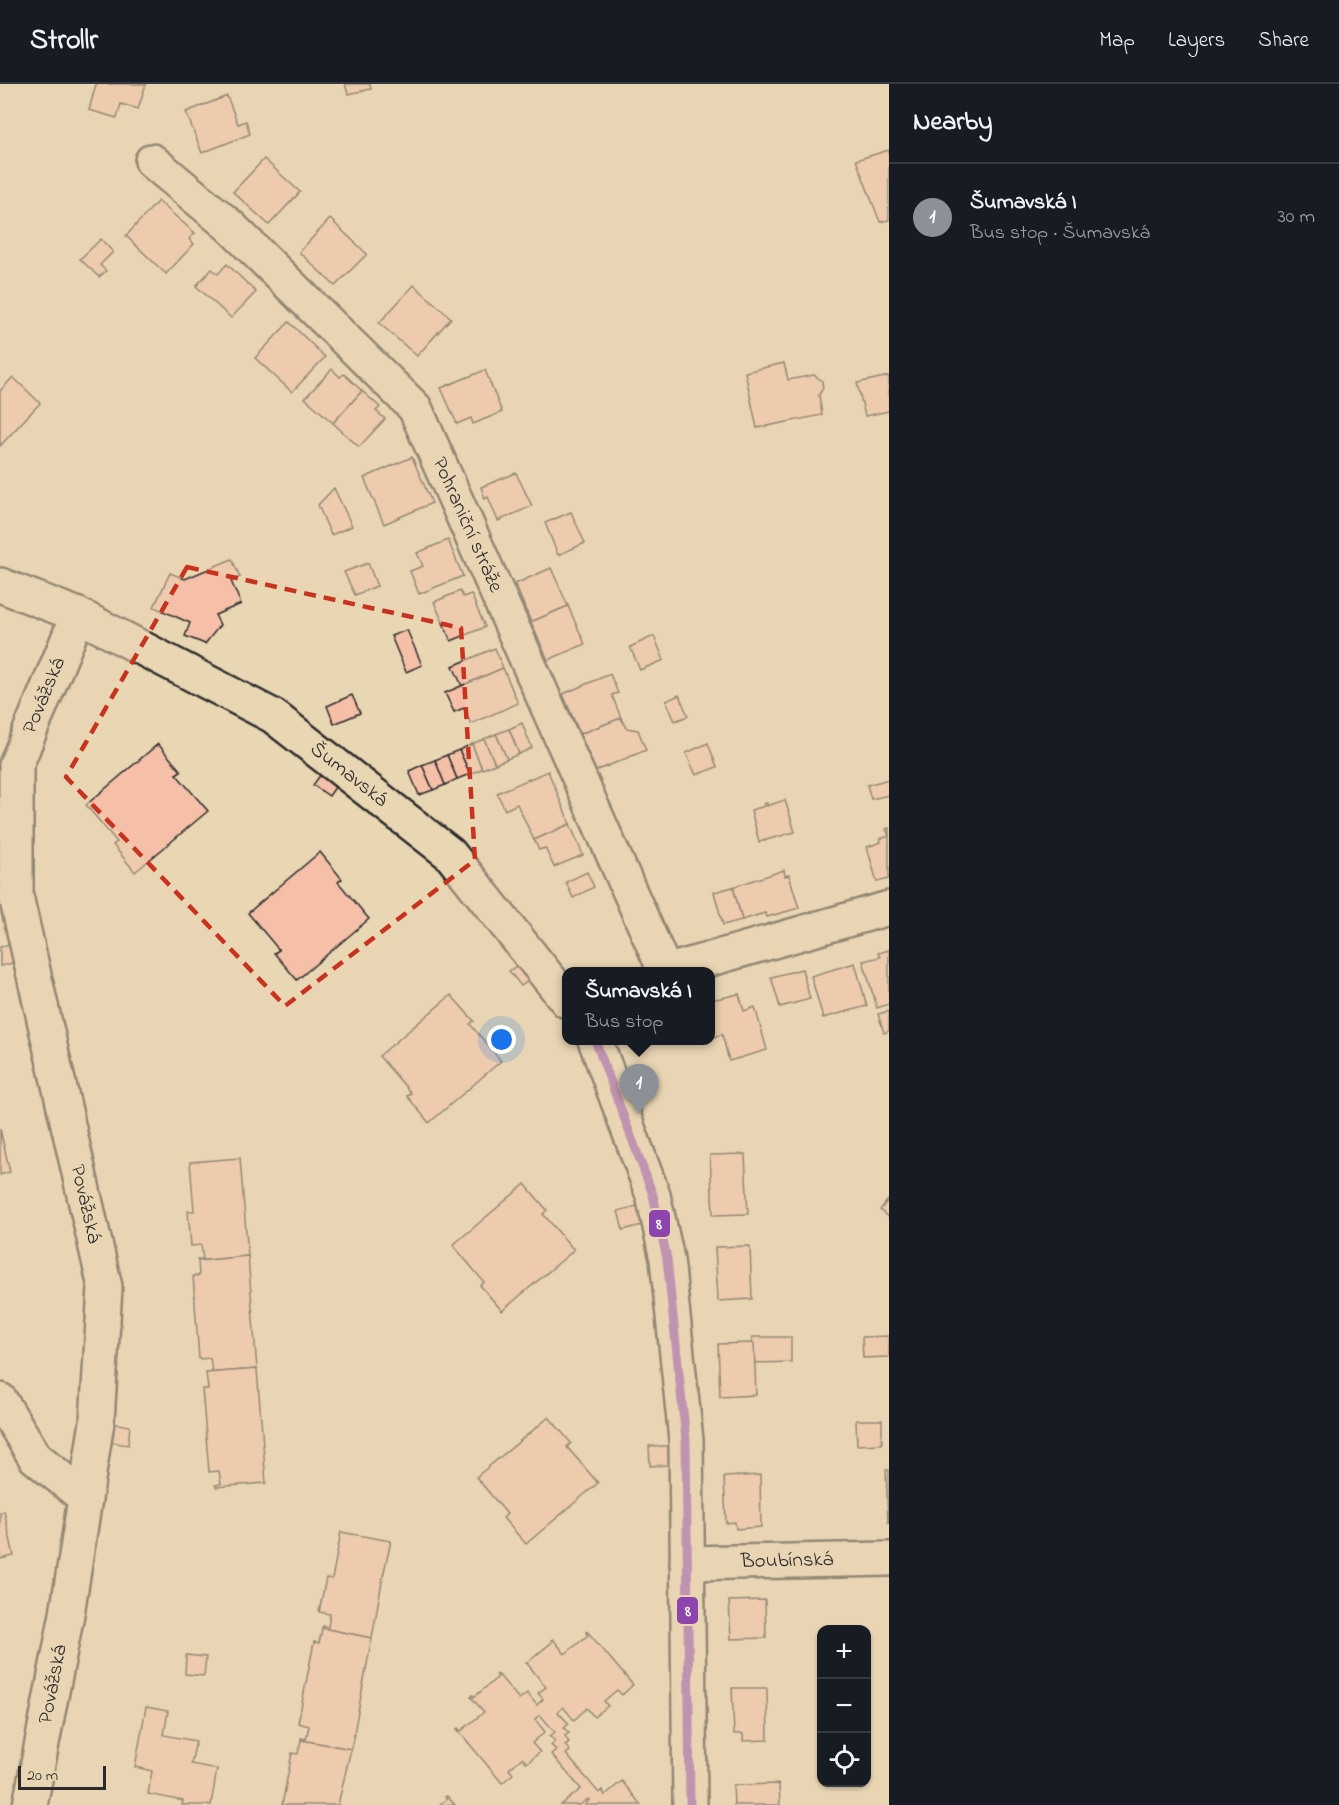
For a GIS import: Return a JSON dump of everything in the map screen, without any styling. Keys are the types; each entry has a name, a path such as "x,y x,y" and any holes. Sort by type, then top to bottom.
{"street":[{"name":"Pohraniční stráže","path":"152,161 230,226 415,408 663,967"},
{"name":"Šumavská","path":"0,585 78,615 273,716 450,854 562,995"},
{"name":"Povážská","path":"30,1805 68,1614 97,1422 105,1287 16,896 16,765 78,615"},
{"name":"Pohraniční stráže","path":"679,967 889,908"},
{"path":"597,1045 653,1195 667,1259 686,1440 690,1805"},
{"path":"0,1400 35,1457 85,1498"},
{"name":"Boubínská","path":"687,1563 889,1560"}],"highlighted area":[{"path":"187,567 461,628 475,860 285,1006 66,777"}],"building":[{"path":"96,84 146,84 138,109 121,104 117,118 89,110"},
{"path":"345,84 370,84 371,89 348,94"},
{"path":"227,96 238,124 246,121 250,134 202,153 186,112"},
{"path":"889,150 889,220 880,222 856,160"},
{"path":"264,159 300,192 269,225 233,192"},
{"path":"158,201 195,233 189,239 194,244 166,274 126,236"},
{"path":"330,219 367,254 335,286 299,252"},
{"path":"101,239 113,252 100,265 106,271 99,277 80,259"},
{"path":"227,264 256,292 231,318 196,286 212,269 218,274"},
{"path":"414,285 451,318 417,356 379,323"},
{"path":"289,322 325,357 292,392 255,358"},
{"path":"784,363 788,380 814,375 822,381 823,388 819,395 822,415 757,428 745,372"},
{"path":"332,369 340,377 344,374 362,391 333,423 305,398"},
{"path":"485,370 502,412 473,424 471,418 457,424 441,388"},
{"path":"889,376 889,411 865,416 857,383"},
{"path":"13,377 40,403 0,446 0,391"},
{"path":"362,391 380,407 376,411 385,419 359,447 333,423"},
{"path":"412,457 432,503 384,524 364,478"},
{"path":"516,473 532,506 498,521 481,487"},
{"path":"334,488 352,526 331,535 318,505"},
{"path":"571,512 585,543 558,555 545,523"},
{"path":"448,540 463,576 419,594 410,571 423,566 417,553"},
{"path":"232,559 240,577 231,581 241,604 215,615 220,625 205,644 185,636 190,623 154,607 170,573 185,579"},
{"path":"368,563 377,586 355,595 344,572"},
{"path":"551,568 568,606 531,622 515,584"},
{"path":"460,591 463,597 471,594 485,627 451,641 434,602"},
{"path":"568,606 585,644 548,660 531,622"},
{"path":"407,630 422,665 406,672 391,636"},
{"path":"654,636 664,660 640,670 630,647"},
{"path":"495,648 503,668 462,686 453,666"},
{"path":"503,668 518,703 471,724 464,708 454,712 445,693"},
{"path":"610,674 618,693 612,695 621,718 580,734 563,694"},
{"path":"352,695 360,713 334,724 327,706"},
{"path":"679,695 688,716 675,721 666,701"},
{"path":"621,718 626,728 638,730 646,750 596,771 580,734"},
{"path":"522,723 532,748 519,754 509,729"},
{"path":"509,729 519,754 507,759 496,734"},
{"path":"496,734 507,759 495,764 484,739"},
{"path":"484,739 495,764 482,769 472,744"},
{"path":"708,743 717,767 696,775 686,753"},
{"path":"158,744 181,771 176,774 208,811 135,872 113,845 117,842 86,805"},
{"path":"472,744 482,769 470,774 459,750"},
{"path":"459,750 470,774 457,779 447,755"},
{"path":"447,755 457,779 445,785 435,760"},
{"path":"435,760 445,785 433,790 422,765"},
{"path":"422,765 433,790 419,795 409,771"},
{"path":"324,770 340,780 329,796 313,785"},
{"path":"548,771 570,824 534,840 517,804 505,810 497,793"},
{"path":"889,779 889,795 871,799 867,785"},
{"path":"785,800 795,832 759,842 751,810 765,806 764,804 767,803 767,806"},
{"path":"570,824 583,855 554,867 545,848 539,850 534,840"},
{"path":"889,836 889,879 877,882 867,847"},
{"path":"320,852 342,879 338,882 369,919 297,980 274,953 279,950 248,913"},
{"path":"784,870 785,876 789,875 799,908 767,917 765,913 742,920 733,887"},
{"path":"587,872 594,887 573,898 566,882"},
{"path":"733,887 742,920 723,925 714,892"},
{"path":"10,945 13,963 0,966 0,947"},
{"path":"889,950 889,1004 877,1008 863,961 880,957 878,953"},
{"path":"525,960 536,975 521,986 509,971"},
{"path":"855,963 867,1006 823,1018 811,976"},
{"path":"802,969 810,999 780,1007 771,977"},
{"path":"739,994 744,1011 755,1007 767,1050 729,1061 722,1034 715,1037 715,999"},
{"path":"451,995 474,1021 470,1024 501,1061 429,1123 407,1096 411,1093 379,1056"},
{"path":"889,1011 889,1031 884,1033 878,1014"},
{"path":"0,1129 10,1172 0,1175"},
{"path":"745,1154 748,1214 713,1215 710,1155"},
{"path":"240,1158 248,1256 198,1261 197,1259 203,1259 201,1245 191,1246 188,1211 194,1211 190,1162"},
{"path":"525,1184 547,1210 543,1214 574,1250 502,1311 480,1285 484,1282 453,1245"},
{"path":"889,1200 889,1218 880,1210"},
{"path":"637,1206 642,1225 623,1230 618,1211"},
{"path":"750,1246 752,1299 718,1301 715,1247"},
{"path":"248,1256 257,1369 206,1373 212,1371 210,1358 199,1359 193,1276 199,1276 198,1261"},
{"path":"889,1336 889,1357 863,1358 862,1337"},
{"path":"752,1337 791,1337 791,1362 754,1363"},
{"path":"754,1343 756,1395 720,1397 718,1344"},
{"path":"257,1369 266,1483 216,1487 215,1485 221,1484 219,1471 209,1472 202,1389 208,1389 206,1373"},
{"path":"549,1417 571,1443 567,1447 598,1483 526,1544 503,1518 507,1514 476,1477"},
{"path":"856,1420 882,1420 882,1444 857,1445"},
{"path":"112,1423 130,1426 128,1445 109,1442"},
{"path":"649,1446 669,1446 669,1465 650,1466"},
{"path":"886,1470 889,1470 889,1523 888,1523"},
{"path":"760,1475 761,1527 736,1529 735,1522 726,1523 724,1477"},
{"path":"4,1511 14,1556 0,1559 0,1513"},
{"path":"341,1532 391,1541 372,1638 322,1628 323,1626 328,1627 330,1614 319,1612 326,1578 332,1579"},
{"path":"765,1600 766,1638 731,1639 729,1601"},
{"path":"322,1628 372,1638 351,1749 301,1740 301,1738 306,1739 309,1726 298,1723 314,1642 319,1643"},
{"path":"587,1631 633,1685 622,1695 617,1690 604,1701 608,1706 594,1717 587,1708 574,1720 563,1707 558,1712 569,1724 564,1728 569,1733 565,1736 569,1742 565,1745 570,1751 566,1754 599,1793 602,1790 605,1795 622,1781 641,1805 585,1805 588,1799 580,1805 561,1805 581,1789 551,1754 556,1750 551,1745 555,1741 550,1736 555,1732 540,1715 535,1719 545,1732 532,1743 540,1752 527,1763 522,1758 509,1769 513,1774 502,1783 457,1729 461,1731 484,1712 471,1697 498,1677 496,1675 498,1674 519,1699 527,1693 537,1705 543,1699 538,1693 546,1687 526,1662 553,1639 565,1654 588,1635"},
{"path":"186,1655 206,1657 204,1676 185,1674"},
{"path":"732,1688 767,1688 768,1740 743,1741 743,1734 734,1734"},
{"path":"146,1707 168,1711 164,1735 196,1741 191,1764 217,1769 211,1805 182,1805 183,1801 148,1794 152,1771 135,1767"},
{"path":"301,1740 351,1749 338,1805 282,1805 292,1753 298,1754"},
{"path":"779,1784 780,1805 734,1805 733,1785"},
{"path":"447,1796 455,1805 439,1805 447,1799 445,1797"}],"transit line":[{"name":"8","path":"597,1045 653,1195 667,1259 686,1440 690,1805"}],"place":[{"name":"Šumavská I","path":"639,1114"}]}
